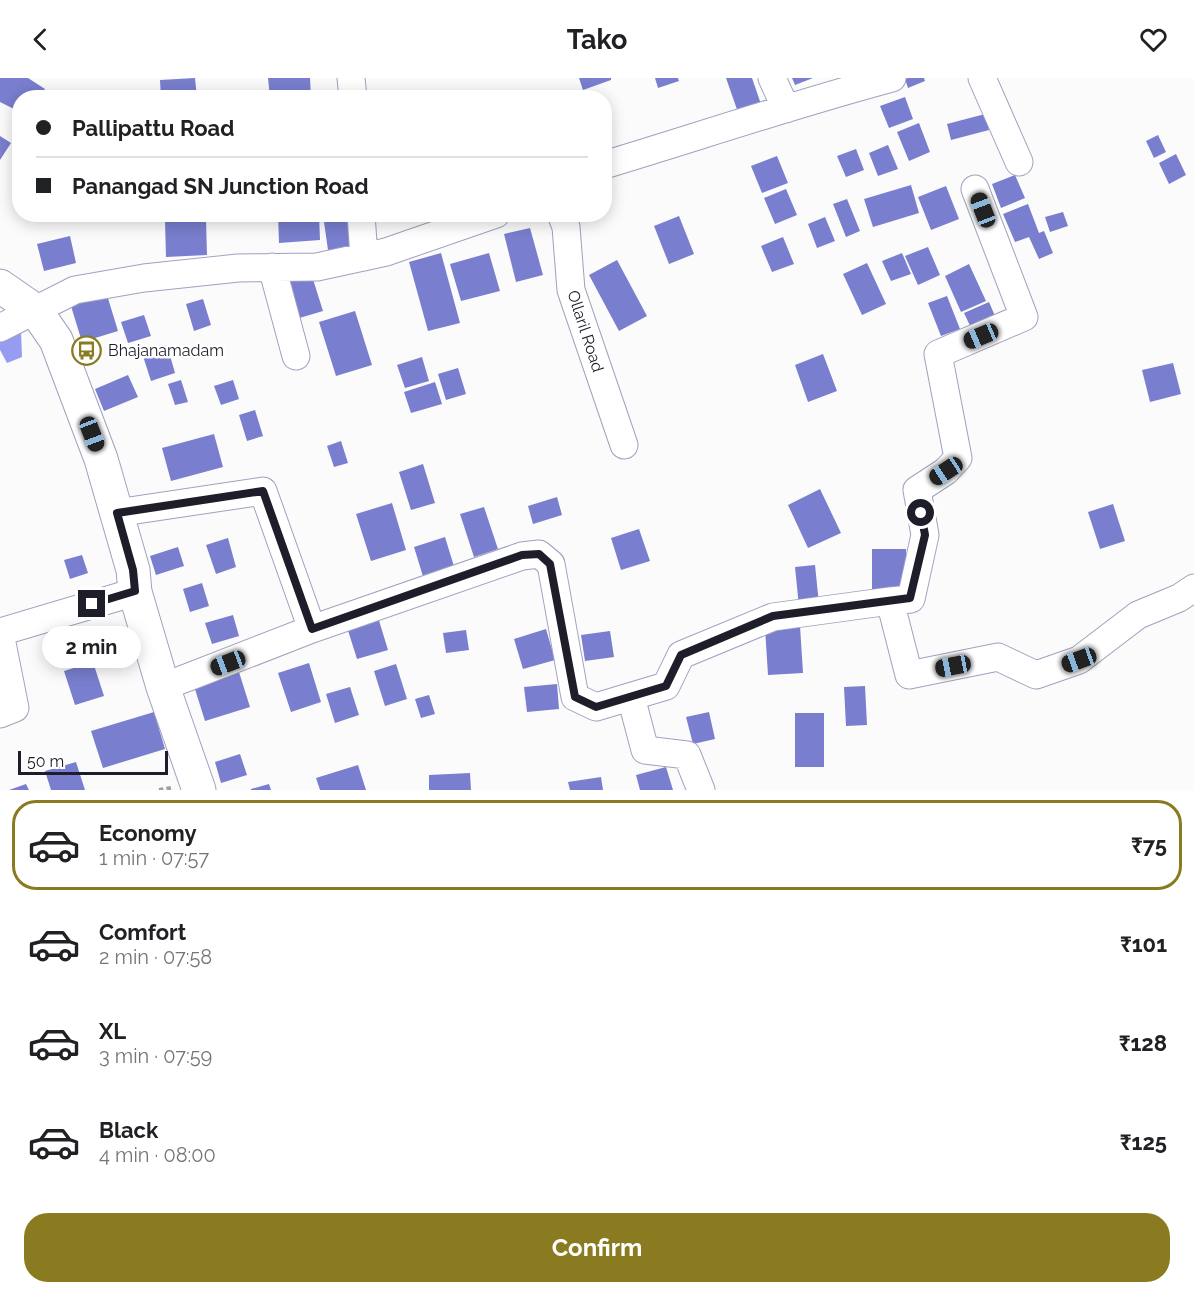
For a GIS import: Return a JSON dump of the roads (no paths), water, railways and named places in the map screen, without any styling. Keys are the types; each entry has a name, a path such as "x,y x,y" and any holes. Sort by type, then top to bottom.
{"main road":[{"path":"0,286 36,311 56,340 101,459 133,570 135,591 199,790"}],"street":[{"path":"772,78 786,109"},
{"path":"612,163 892,78"},
{"path":"982,78 1019,162"},
{"path":"164,687 312,629 522,555 539,554 550,564 575,697 596,707 666,686 681,655 773,616 910,598 925,535 916,490 946,471 958,458 938,354 1024,317 975,189"},
{"path":"362,222 364,257"},
{"path":"0,328 75,290 144,278 272,267 317,267 364,257 471,222"},
{"name":"Ollaril Road","path":"564,222 571,290 624,445"},
{"path":"272,267 296,356"},
{"path":"117,513 263,491 312,629"},
{"path":"890,601 909,675 998,657 1036,675 1079,660 1138,615 1179,598 1194,588"},
{"path":"0,714 15,708 0,633 135,591"},
{"path":"631,697 645,750 687,754 701,790"}],"water":[{"path":"21,331 22,357 7,363 0,350 0,339"}],"place":[{"name":"Bhajanamadam","path":"87,350"}]}
